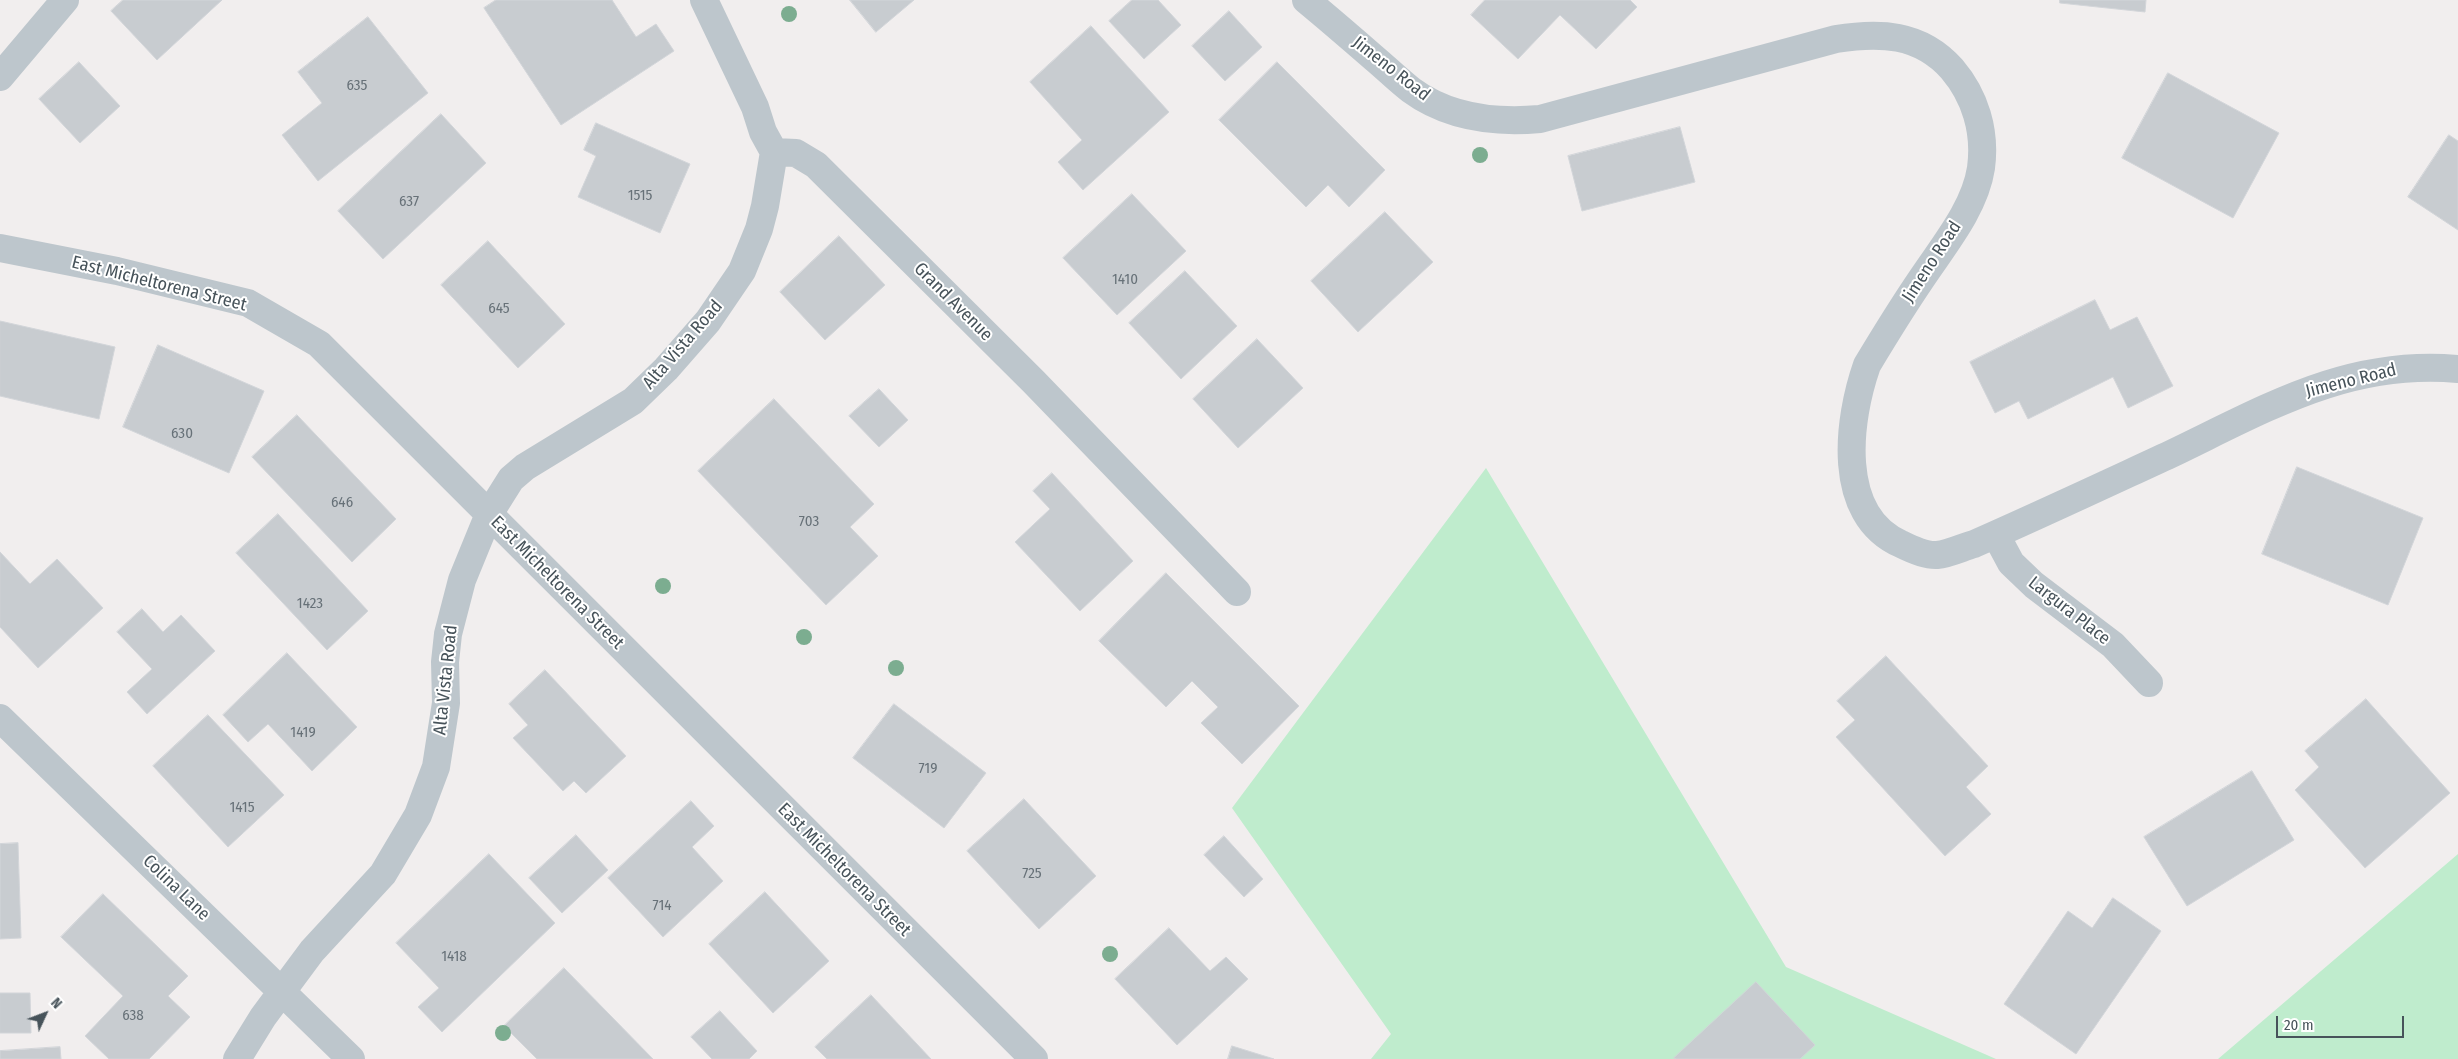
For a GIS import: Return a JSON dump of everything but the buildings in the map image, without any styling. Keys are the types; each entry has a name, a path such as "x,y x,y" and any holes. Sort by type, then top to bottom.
{"street":[{"path":"0,77 65,0"},
{"path":"704,0 755,107 763,132 774,152"},
{"name":"Jimeno Road","path":"1306,0 1412,91 1435,104 1460,114 1513,122 1540,119 1836,40 1864,35 1886,35 1909,41 1930,50 1948,65 1963,82 1974,102 1981,125 1981,168 1969,205 1867,365 1859,387 1852,435 1855,487 1863,508 1876,526 1894,542 1914,550 1937,555 1974,544 2308,389 2377,370 2425,366 2458,369"},
{"name":"Alta Vista Road","path":"237,1059 282,990 312,951 383,874 418,815 436,767 446,703 445,662 448,634 462,580 489,514 511,480 525,467 634,401 666,369 708,321 742,271 759,230 774,152"},
{"name":"Grand Avenue","path":"774,152 796,153 816,165 1034,382 1237,592"},
{"name":"East Micheltorena Street","path":"0,248 117,271 248,303 319,344 1034,1059"},
{"name":"Largura Place","path":"1996,535 2011,563 2034,585 2114,646 2149,683"},
{"name":"Colina Lane","path":"0,718 351,1059"}],"green space":[{"path":"1486,468 1786,967 1996,1059 1371,1059 1391,1034 1232,808"},
{"path":"2458,854 2458,1059 2218,1059"}]}
